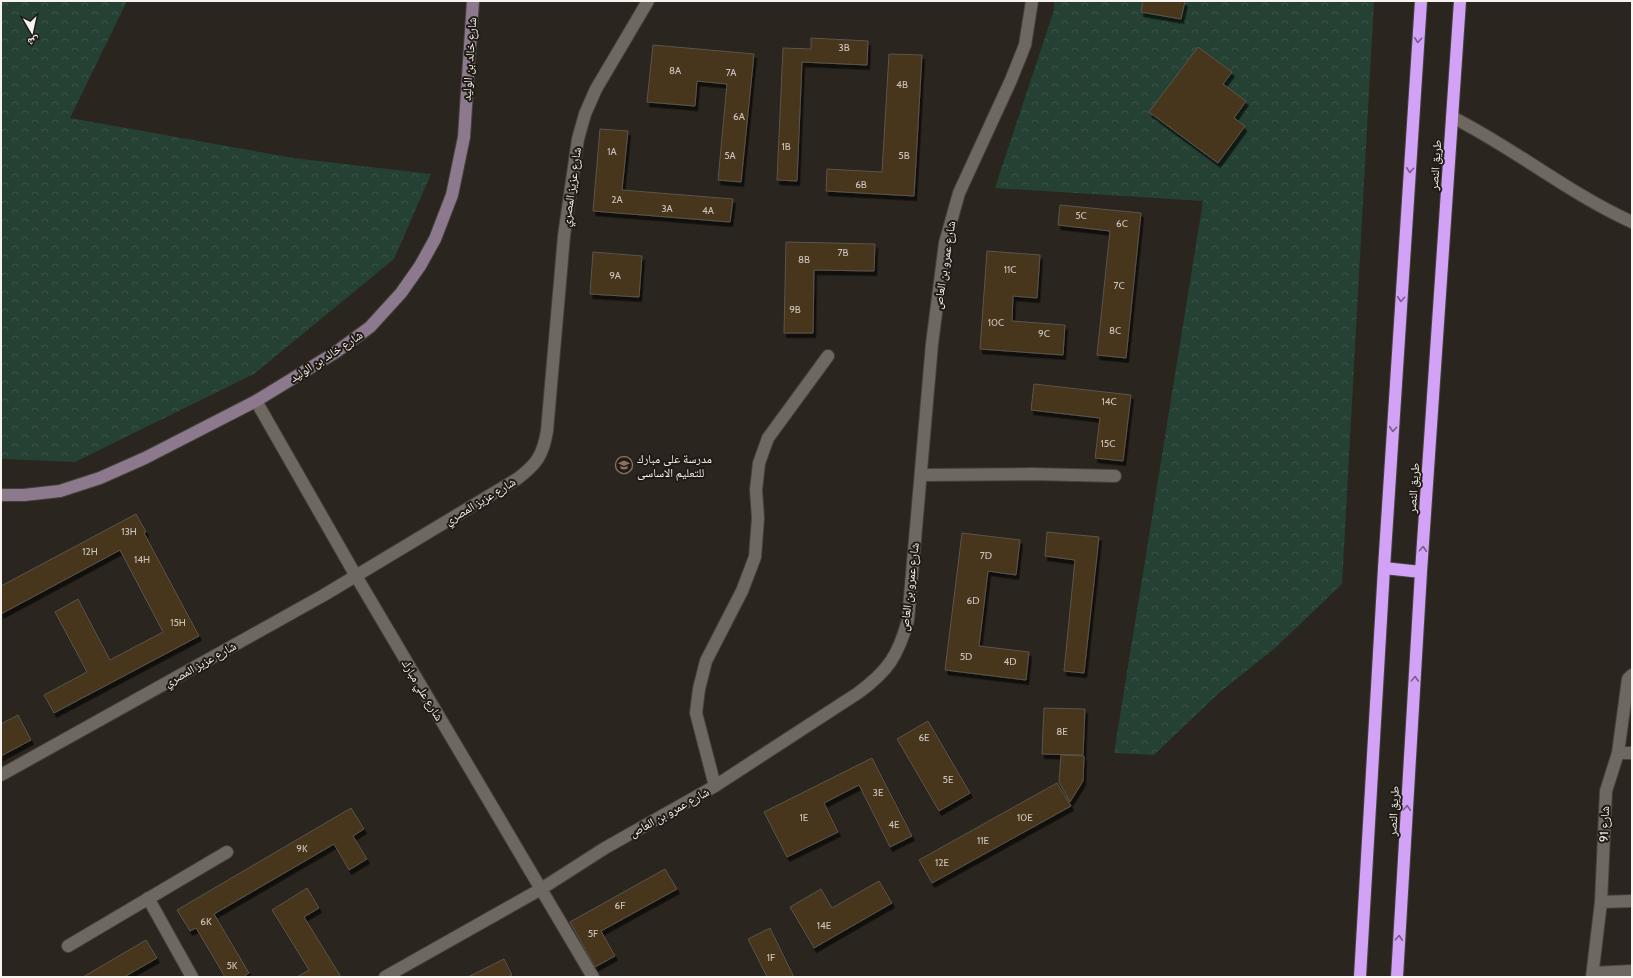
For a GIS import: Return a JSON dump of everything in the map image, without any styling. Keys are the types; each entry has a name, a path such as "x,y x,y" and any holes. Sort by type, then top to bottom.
{"highway":[{"name":"طريق النصر","path":"1360,977 1384,568 1421,1"},
{"name":"طريق النصر","path":"1397,977 1460,1"},
{"path":"1384,568 1422,572"}],"street":[{"name":"شارع خالد بن الوليد","path":"1,495 24,495 60,491 100,478 145,458 256,401 336,352 370,327 401,293 420,266 435,239 452,195 464,137 473,1"},
{"name":"شارع عزيز المصري","path":"1,775 356,576 517,479 530,470 539,460 544,447 547,431 564,236 578,140 585,114 596,89 648,1"},
{"name":"شارع عمرو بن العاص","path":"385,977 540,889 605,848 716,786 858,693 876,680 891,662 902,642 908,620 932,344 945,243 959,192 1011,80 1025,45 1032,1"},
{"path":"1452,117 1483,132 1584,198 1632,222"},
{"path":"716,786 696,713 699,689 706,661 742,591 755,556 758,518 756,490 759,463 768,438 828,356"},
{"name":"شارع علي مبارك","path":"256,401 356,576 593,977"},
{"path":"921,475 1032,474 1115,476"},
{"name":"شارع 91","path":"1593,975 1601,902 1606,791 1618,753 1628,679 1632,675"},
{"path":"1618,753 1632,753"},
{"path":"68,946 227,852"},
{"path":"148,898 192,977"},
{"path":"1601,902 1632,901"},
{"path":"1593,975 1632,971"}],"green space":[{"path":"1,1 127,1 70,118 293,158 431,174 394,259 254,374 75,462 1,459"},
{"path":"1054,1 1374,1 1342,584 1274,649 1219,693 1154,755 1114,753 1203,201 995,188 1054,10"}],"building":[{"path":"1143,1 1185,1 1181,19 1141,12"},
{"path":"811,38 868,41 867,65 802,62 797,181 777,180 783,48 811,49"},
{"path":"653,45 754,54 741,182 718,180 727,84 697,81 695,106 647,102"},
{"path":"1198,47 1232,72 1223,84 1246,101 1234,118 1245,126 1218,163 1149,112"},
{"path":"889,54 922,55 914,196 826,191 827,169 882,172"},
{"path":"600,129 628,131 622,190 733,199 730,222 593,211"},
{"path":"1060,205 1141,213 1126,358 1097,355 1110,231 1058,225"},
{"path":"786,242 875,244 874,271 814,270 813,333 784,333"},
{"path":"987,251 1040,255 1037,298 1013,296 1012,321 1065,325 1063,355 980,349"},
{"path":"593,252 642,256 639,297 590,294"},
{"path":"1034,384 1131,395 1123,461 1095,458 1100,418 1031,410"},
{"path":"136,514 146,532 144,533 199,636 54,713 44,695 87,672 55,612 78,599 110,660 163,632 120,550 1,614 1,586"},
{"path":"1047,532 1099,537 1084,673 1064,671 1075,560 1045,556"},
{"path":"962,533 1020,540 1016,575 988,571 979,646 1029,652 1026,680 945,670"},
{"path":"1044,708 1085,709 1083,755 1042,754"},
{"path":"18,715 31,740 1,756 1,724"},
{"path":"928,721 970,793 939,811 897,739"},
{"path":"1061,755 1084,756 1083,781 1070,802 1059,782"},
{"path":"872,758 912,836 890,847 859,785 824,803 838,832 787,857 764,812"},
{"path":"1057,783 1071,806 932,883 919,860"},
{"path":"351,808 364,829 353,836 367,859 349,870 334,844 214,914 249,973 243,977 225,977 196,928 190,931 177,910"},
{"path":"665,869 677,889 601,931 615,956 595,967 570,922"},
{"path":"879,881 892,903 814,948 790,907 821,889 832,908"},
{"path":"307,888 319,908 304,917 341,977 297,977 309,970 272,910"},
{"path":"770,928 794,977 767,977 748,939"},
{"path":"146,940 157,958 124,977 83,977"},
{"path":"504,959 512,975 508,977 468,977"}],"place":[{"name":"مدرسة على مبارك للتعليم الاساسى","path":"624,465"}]}
